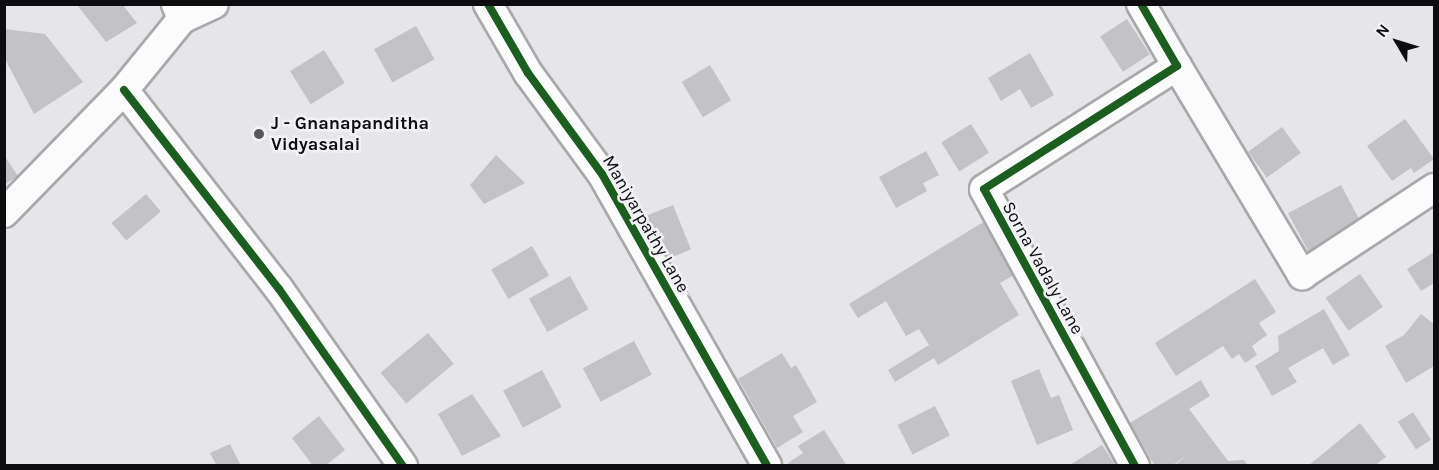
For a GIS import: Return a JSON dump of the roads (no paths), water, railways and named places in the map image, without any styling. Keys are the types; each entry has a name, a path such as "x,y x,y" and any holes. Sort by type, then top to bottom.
{"street":[{"path":"4,213 124,90 179,12 214,4"},
{"name":"Maniyarpathy Lane","path":"488,4 528,73 602,174 767,465"},
{"path":"1141,4 1302,275 1434,188"},
{"name":"Sorna Vadaly Lane","path":"1136,465 984,189 1177,66"},
{"path":"124,90 273,280 403,465"}],"place":[{"name":"J - Gnanapanditha Vidyasalai","path":"259,134"}]}
